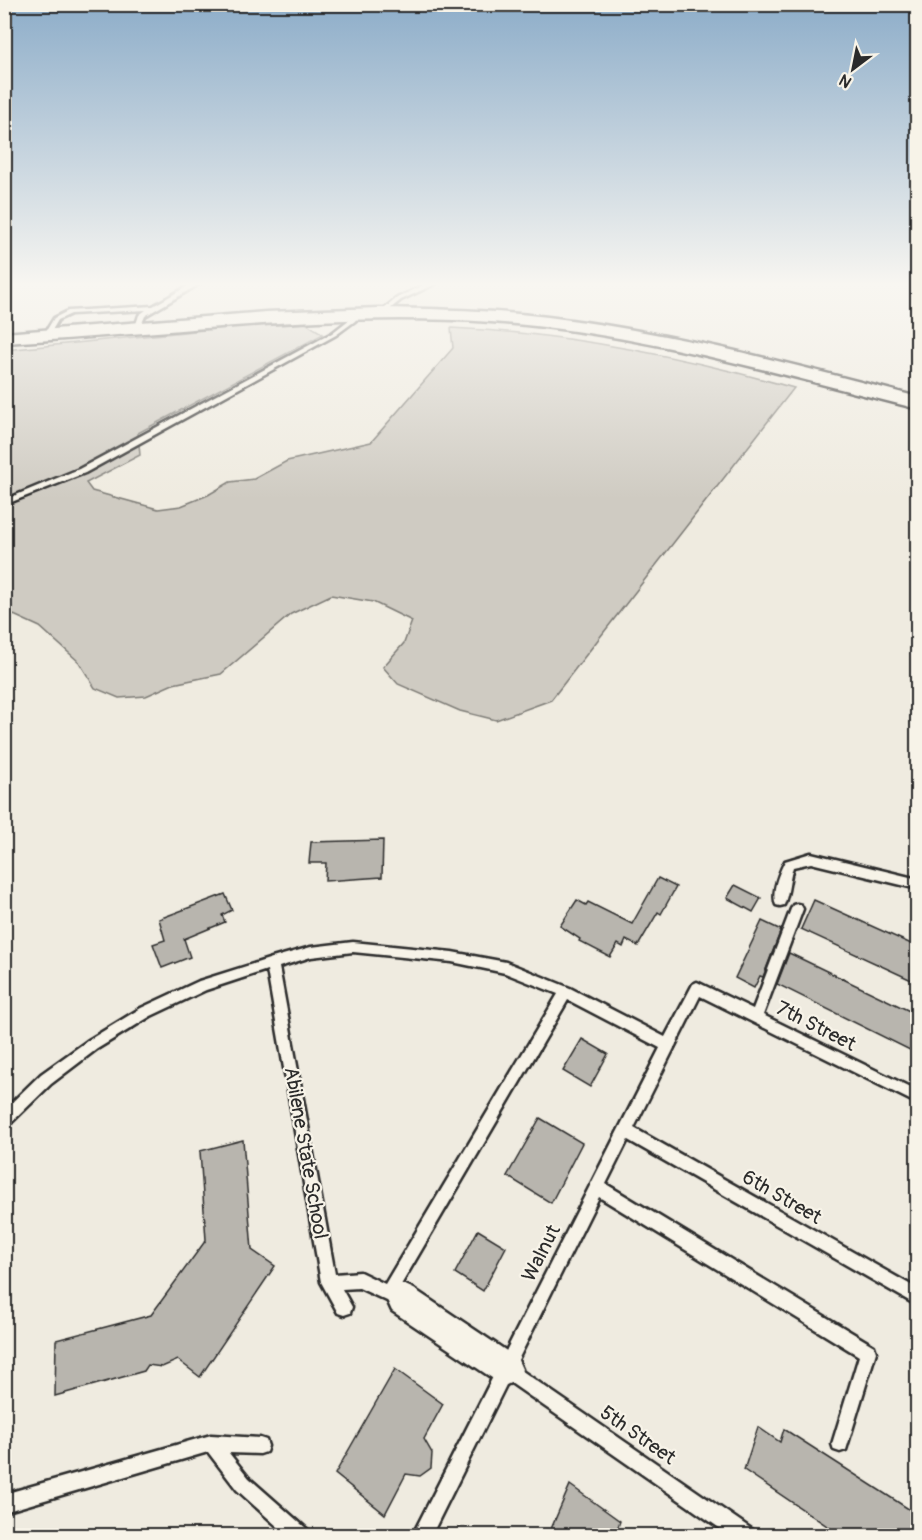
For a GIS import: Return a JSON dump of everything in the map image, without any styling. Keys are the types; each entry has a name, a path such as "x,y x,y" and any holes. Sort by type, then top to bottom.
{"main road":[{"path":"726,355 918,403"}],"street":[{"path":"396,1296 506,1369"}],"lane":[{"path":"4,503 82,471 296,355"},
{"path":"780,902 783,879 789,864 811,858 918,884"},
{"path":"756,1017 797,909"},
{"path":"4,1120 46,1078 92,1045 146,1012 202,986 272,963 311,952 353,947 452,957 506,968 566,992 669,1046"},
{"name":"Abilene State School","path":"272,963 329,1282 344,1308"},
{"name":"7th Street","path":"697,988 918,1098"},
{"name":"Walnut","path":"421,1536 697,988"},
{"path":"329,1282 360,1280 396,1296 566,992"},
{"name":"6th Street","path":"626,1131 918,1298"},
{"path":"597,1187 868,1352 840,1444"},
{"name":"5th Street","path":"506,1369 747,1536"},
{"path":"211,1443 243,1484 302,1536"},
{"path":"4,1503 211,1443 260,1446"}],"shaded area":[{"path":"5,355 284,355 138,433 140,455 86,483 92,491 158,509 181,506 208,495 230,482 254,479 287,461 371,442 447,355 661,355 794,388 551,700 496,720 460,711 398,684 383,667 404,643 412,621 373,602 331,595 291,614 221,674 173,684 146,696 119,698 95,688 79,662 40,627 5,611"}],"building":[{"path":"383,840 382,877 325,881 326,863 309,863 311,842"},
{"path":"658,878 676,887 661,914 658,912 638,946 626,940 623,947 618,944 610,957 579,941 580,939 560,926 577,900 586,905 588,902 632,924"},
{"path":"735,885 761,898 753,912 727,898"},
{"path":"225,894 232,910 222,915 225,922 184,939 190,957 162,968 153,944 165,940 159,919"},
{"path":"814,900 918,947 918,983 801,929"},
{"path":"762,921 781,930 763,977 760,976 754,988 735,978"},
{"path":"789,953 918,1015 918,1054 777,984"},
{"path":"582,1039 608,1054 590,1087 563,1071"},
{"path":"540,1118 582,1143 551,1203 507,1176"},
{"path":"243,1140 252,1250 275,1266 200,1377 178,1360 162,1367 148,1365 144,1371 55,1396 56,1340 151,1315 206,1240 200,1151"},
{"path":"478,1230 506,1247 483,1291 455,1273"},
{"path":"395,1369 443,1404 424,1439 432,1453 431,1468 420,1476 406,1474 385,1514 335,1474"},
{"path":"758,1427 780,1442 784,1429 918,1515 918,1536 842,1536 744,1470"},
{"path":"570,1485 620,1521 615,1536 548,1536"}]}
